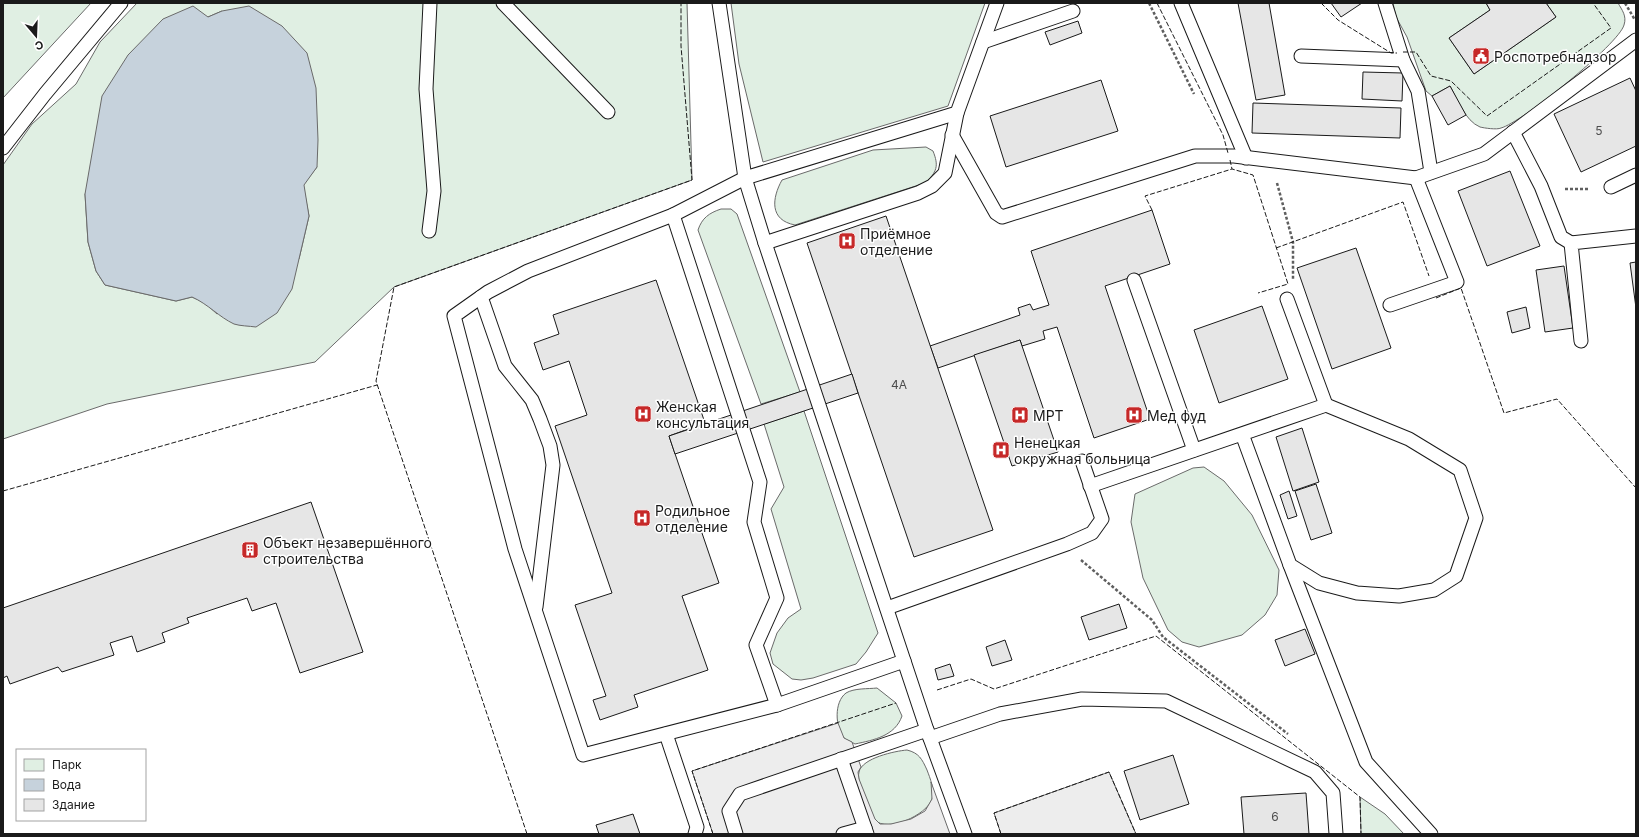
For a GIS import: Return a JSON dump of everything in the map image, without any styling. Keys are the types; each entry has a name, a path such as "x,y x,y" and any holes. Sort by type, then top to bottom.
{"lane":[{"path":"3,148 45,94 121,3"},
{"path":"429,231 434,191 426,89 430,3"},
{"path":"502,3 608,112"},
{"path":"719,3 745,178 764,243 928,734 965,834"},
{"path":"764,243 918,193 932,186 945,173 957,113 997,3"},
{"path":"1181,3 1246,158"},
{"path":"1385,3 1403,60 1418,91 1431,172"},
{"path":"983,42 1073,12"},
{"path":"952,135 996,213 1002,217 1195,156 1246,158 1416,178 1484,154 1636,40"},
{"path":"1301,56 1403,60"},
{"path":"904,661 777,705 583,755 515,549 454,316 481,297 528,271 673,215 745,178 957,113"},
{"path":"1514,132 1541,186 1561,237 1571,243 1636,236"},
{"path":"1611,187 1636,174"},
{"path":"1390,305 1457,282 1416,178"},
{"path":"673,215 760,482 754,522 777,598 756,644 777,705"},
{"path":"1571,243 1581,342"},
{"path":"1134,280 1194,450"},
{"path":"481,297 505,366 532,400 550,446 553,465 535,610"},
{"path":"1287,299 1326,405"},
{"path":"1090,486 1326,405 1409,439 1460,470 1476,518 1456,576 1434,590 1399,596 1357,593 1319,584 1290,565"},
{"path":"1242,434 1290,565 1366,762 1431,834"},
{"path":"887,608 1063,545 1092,533 1102,519 1082,461"},
{"path":"736,834 729,811 740,794 841,759 1000,714 1082,699 1166,701 1315,772 1333,793 1336,834"},
{"path":"666,734 697,827 696,834"},
{"path":"841,759 866,831 843,834"}],"path":[{"path":"1149,3 1198,101"},
{"path":"1625,3 1636,21"},
{"path":"1270,161 1293,242 1294,278 1287,299"},
{"path":"1541,186 1580,190 1611,187"},
{"path":"1063,545 1152,620 1163,636 1289,735"}],"green space":[{"path":"3,3 91,3 3,98"},
{"path":"137,3 687,3 692,180 394,287 315,362 107,404 3,439 3,165 32,124 76,84 100,42","holes":["222,11 317,167 303,185 309,216 299,259 217,314 205,303 192,297 176,301 105,285 96,271 88,242 85,194 208,17"]},
{"path":"731,3 985,3 948,106 763,162 739,64"},
{"path":"1393,3 1486,3 1490,10 1449,38 1474,74 1556,17 1546,3 1618,3 1624,13 1625,22 1618,35 1588,65 1568,82 1512,123 1499,129 1490,129 1480,127 1470,120 1462,109 1450,86 1432,96 1426,91 1407,37 1396,17"},
{"path":"926,147 933,151 936,161 936,168 925,183 795,225 781,218 777,213 775,207 776,194 782,180 873,150"},
{"path":"721,209 731,209 737,214 800,392 761,404 698,230 706,216"},
{"path":"804,411 878,633 866,652 856,664 813,678 801,680 792,679 773,664 770,653 777,633 788,618 801,609 771,509 784,487 764,424"},
{"path":"1204,467 1224,481 1252,515 1279,570 1277,595 1265,615 1242,635 1199,647 1182,642 1168,630 1143,578 1131,522 1135,494 1193,468"},
{"path":"877,688 896,703 902,716 899,723 889,733 876,739 855,744 844,738 839,728 837,715 839,702 849,691"},
{"path":"907,750 920,757 927,770 932,784 932,799 923,811 915,816 897,823 881,823 873,818 870,812 859,781 859,772 861,767 872,759"},
{"path":"1360,797 1385,814 1404,834 1361,834"}],"shaded area":[{"path":"838,723 844,738 852,742 861,767 858,772 859,779 875,819 880,824 891,824 911,819 925,811 932,799 931,782 950,834 713,834 692,771"},
{"path":"1109,772 1136,834 1001,834 994,813"}],"water":[{"path":"193,6 208,17 222,11 249,6 282,26 307,53 316,88 318,140 317,167 304,185 309,216 292,289 277,313 256,327 234,324 192,297 176,301 105,285 96,271 88,242 85,194 102,96 128,55 163,19"}],"building":[{"path":"1238,3 1269,3 1285,95 1256,100"},
{"path":"1331,3 1362,3 1341,17"},
{"name":"Роспотребнадзор","path":"1486,3 1546,3 1556,17 1474,74 1449,38 1490,10"},
{"path":"1078,21 1082,33 1050,45 1045,32"},
{"path":"1363,72 1403,73 1402,101 1362,99"},
{"path":"1630,78 1636,91 1636,146 1581,172 1554,114"},
{"path":"1101,80 1118,131 1006,167 990,116"},
{"path":"1450,86 1466,115 1448,125 1432,96"},
{"path":"1253,103 1401,108 1400,138 1252,133"},
{"path":"1510,171 1540,246 1487,266 1458,191"},
{"path":"1152,210 1170,264 1105,286 1150,419 1094,438 1057,327 1043,331 1045,339 1022,346 1020,340 938,368 930,346 1020,315 1018,308 1030,304 1033,310 1049,305 1031,251"},
{"path":"886,216 993,530 914,557 807,243"},
{"path":"1356,248 1391,348 1332,369 1297,268"},
{"path":"1636,262 1636,308 1630,263"},
{"path":"1564,266 1573,328 1545,332 1536,270"},
{"name":"Родильное отделение","path":"656,280 705,423 669,436 719,583 682,596 708,670 634,695 638,707 600,720 593,700 606,696 575,605 612,593 555,426 587,415 569,361 543,370 534,343 559,334 553,315"},
{"path":"1262,306 1288,379 1219,403 1194,330"},
{"path":"1526,307 1530,328 1512,333 1507,312"},
{"path":"1020,340 1058,452 1012,466 974,355"},
{"path":"852,374 858,393 675,454 669,436"},
{"path":"1302,428 1319,482 1293,491 1276,437"},
{"path":"1316,484 1332,533 1311,540 1295,491"},
{"path":"1289,491 1297,516 1288,519 1280,495"},
{"name":"Объект незавершённого строительства","path":"311,502 363,652 300,673 276,603 252,611 247,598 187,618 189,623 162,633 165,642 137,652 132,636 110,643 114,655 62,672 58,667 10,684 7,676 3,678 3,608"},
{"path":"1119,604 1127,628 1089,640 1081,617"},
{"path":"1305,629 1315,654 1285,666 1275,640"},
{"path":"1005,640 1012,660 992,666 986,647"},
{"path":"950,664 954,676 938,680 935,669"},
{"path":"1173,755 1189,804 1140,820 1124,771"},
{"path":"1306,793 1309,834 1244,834 1241,797"},
{"path":"633,814 640,834 599,834 596,825"}],"fence":[{"path":"527,834 376,381 394,287 692,180 681,46 681,3"},
{"path":"1157,3 1223,135 1228,153"},
{"path":"1321,3 1338,20 1391,53 1397,53"},
{"path":"1403,52 1416,52 1431,76 1451,81 1487,116 1611,28 1593,3"},
{"path":"1230,160 1232,169 1253,175 1288,284 1258,293"},
{"path":"1152,210 1145,196 1232,169"},
{"path":"1276,248 1403,202 1429,276"},
{"path":"1436,298 1461,288 1504,413 1557,399 1636,488"},
{"path":"3,491 377,385"},
{"path":"937,690 971,679 994,689 1156,636 1360,797 1361,834"},
{"path":"713,834 692,771 896,703"},
{"path":"1001,834 994,813 1109,772 1136,834"}],"place":[{"name":"Роспотребнадзор","path":"1481,56"},
{"name":"Приёмное отделение","path":"847,241"},
{"name":"Женская консультация","path":"643,414"},
{"name":"МРТ","path":"1020,415"},
{"name":"Мед фуд","path":"1134,415"},
{"name":"Ненецкая окружная больница","path":"1001,450"},
{"name":"Родильное отделение","path":"642,518"},
{"name":"Объект незавершённого строительства","path":"250,550"}]}
